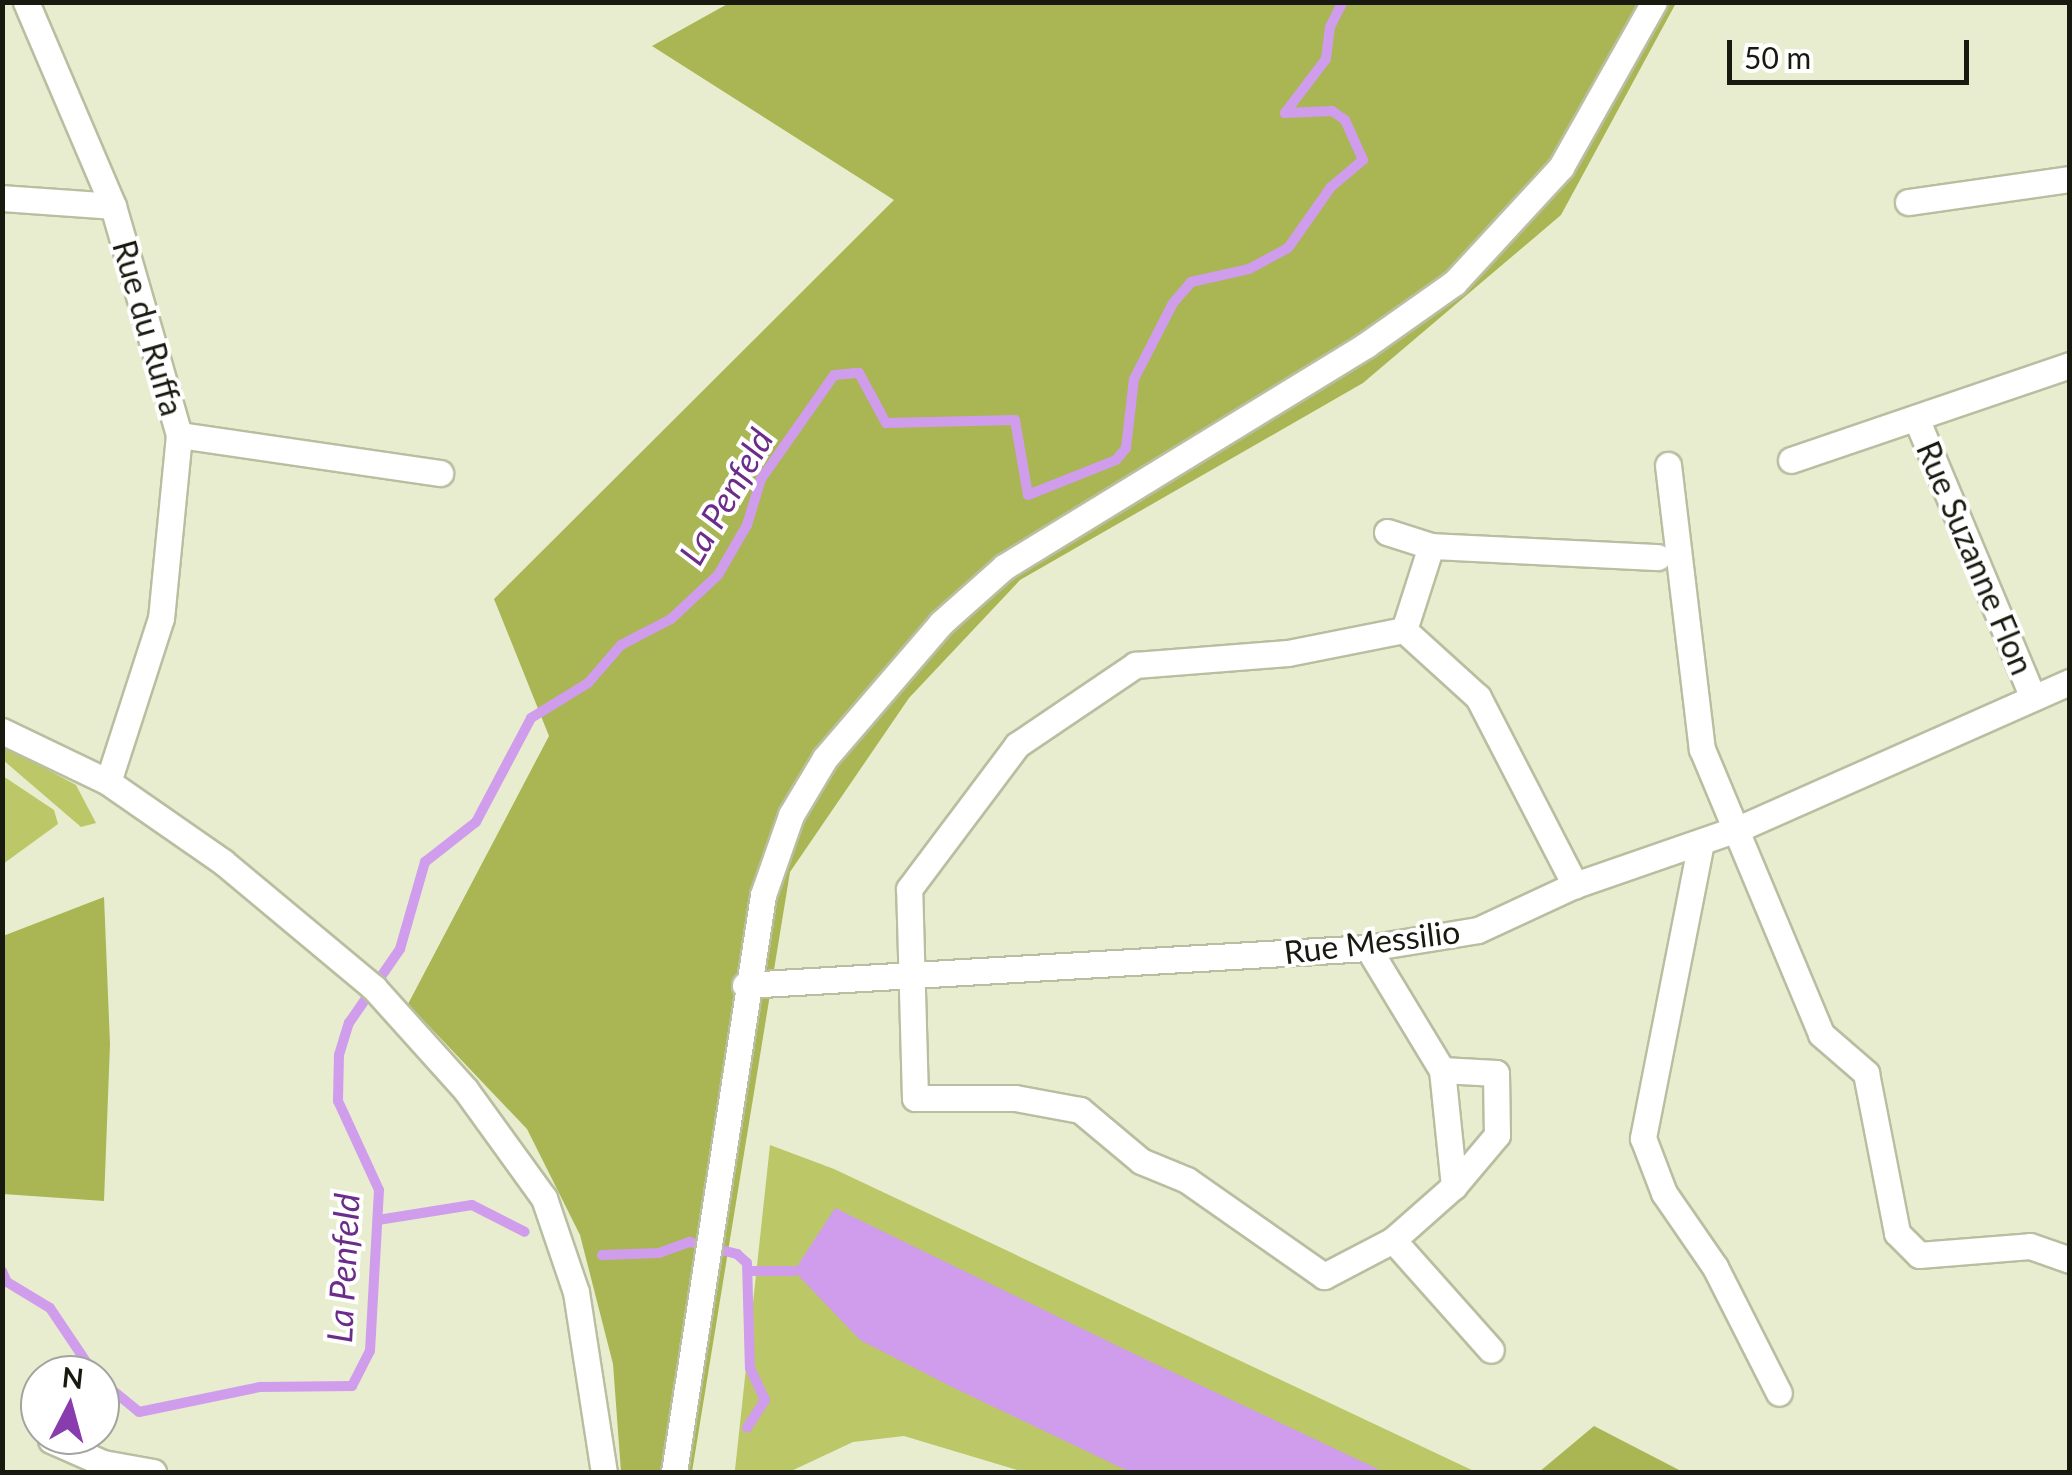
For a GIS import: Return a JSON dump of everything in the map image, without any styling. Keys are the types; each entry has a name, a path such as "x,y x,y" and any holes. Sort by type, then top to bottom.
{"street":[{"name":"Rue du Ruffa","path":"26,2 113,206 179,435 161,618 108,782"},
{"path":"674,1472 745,985 763,895 791,815 825,758 941,623 1004,567 1074,519 1366,345 1454,283 1561,166 1654,2"},
{"path":"1908,202 2070,180"},
{"path":"2,198 113,206"},
{"name":"Rue Suzanne Flon","path":"1791,460 2070,365"},
{"name":"Rue Suzanne Flon","path":"1916,418 2034,698"},
{"path":"179,435 440,473"},
{"path":"1668,465 1702,749 1740,828 1822,1034 1866,1073 1897,1233 1906,1245 1936,1258 2030,1246 2070,1260"},
{"path":"1387,532 1431,546 1658,557"},
{"path":"1404,630 1431,546"},
{"path":"1404,630 1478,697 1575,886"},
{"path":"1404,630 1288,653 1136,666 1017,745 908,889 915,1098 1015,1098 1080,1110 1141,1161 1187,1180 1324,1276 1393,1240 1454,1186 1497,1135 1496,1072 1442,1070"},
{"name":"Rue Messilio","path":"745,985 1368,948 1478,930 1575,886 1740,828 2070,682"},
{"path":"2,731 108,782 338,956 422,1038 544,1198 576,1292 604,1472"},
{"path":"1701,842 1643,1138 1664,1193 1715,1267 1779,1393"},
{"path":"1368,948 1442,1070 1454,1186"},
{"path":"1393,1240 1492,1350"},
{"path":"85,1455 103,1463 153,1472"}],"green space":[{"path":"731,2 1676,3 1561,215 1363,383 1020,580 909,698 790,872 692,1472 621,1472 613,1364 580,1235 527,1129 408,1004 549,736 494,599 894,200 652,46"},
{"path":"2,745 76,785 96,823 81,827 3,760"},
{"path":"3,776 54,810 58,824 3,864"},
{"path":"104,897 110,1044 104,1201 3,1194 3,936"},
{"path":"770,1145 834,1169 1476,1472 1024,1472 904,1436 853,1442 789,1472 735,1470"},
{"path":"1594,1426 1683,1472 1539,1472"}],"shaded area":[{"path":"835,1208 1384,1472 1130,1472 952,1387 860,1340 794,1271"}],"waterway":[{"name":"La Penfeld","path":"120,1396 139,1412 260,1387 352,1386 370,1351 379,1190 338,1101 339,1055 349,1023 400,949 425,862 476,822 531,718 588,683 621,645 671,619 718,575 747,525 761,479 834,375 859,373 886,423 1015,420 1028,495 1116,460 1126,448 1134,379 1173,303 1191,282 1249,269 1288,248 1331,187 1363,160 1345,120 1332,111 1285,113 1326,59 1330,27 1343,2"},
{"path":"378,1220 472,1205 525,1232"},
{"path":"602,1255 659,1253 690,1242 737,1254 747,1263 750,1368 765,1400 747,1428"},
{"name":"La Penfeld","path":"2,1271 7,1282 50,1308 82,1355"},
{"path":"751,1271 794,1271"}]}
